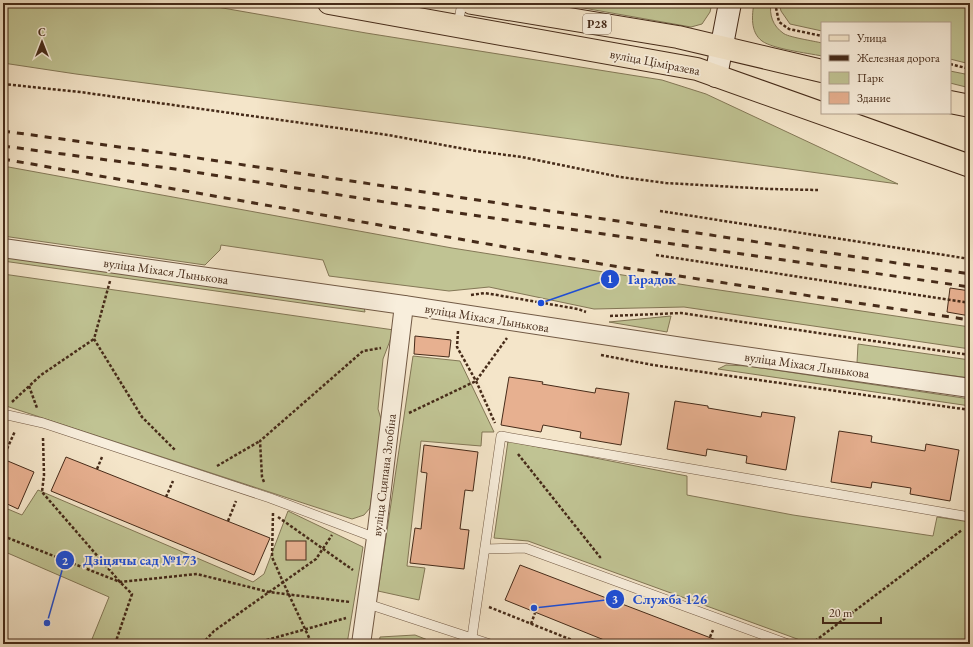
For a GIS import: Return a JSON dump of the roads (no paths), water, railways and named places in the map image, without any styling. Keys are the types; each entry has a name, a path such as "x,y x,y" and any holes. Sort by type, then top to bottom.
{"main road":[{"name":"вуліца Ціміразева","path":"329,3 697,69 821,113"},
{"name":"вуліца Ціміразева","path":"472,3 678,37 821,71"},
{"path":"951,102 970,106"},
{"name":"вуліца Ціміразева","path":"823,114 970,166"}],"street":[{"path":"716,76 730,3"},
{"name":"вуліца Міхася Лынькова","path":"3,248 970,388"},
{"name":"вуліца Сцяпана Злобіна","path":"361,644 371,582 404,305"}],"lane":[{"path":"458,26 462,3"},
{"path":"3,414 43,423 270,498 376,538"},
{"path":"472,637 501,436 970,517"},
{"path":"484,550 525,548 788,644"},
{"path":"367,608 472,637 490,644"}],"railway":[{"path":"3,131 178,155 970,274"},
{"path":"3,146 175,169 410,206 970,287"},
{"path":"3,159 619,267 970,320"}],"place":[{"name":"Гарадок","path":"541,303"},
{"name":"Служба 126","path":"534,608"},
{"name":"Дзіцячы сад №173","path":"47,623"}]}
